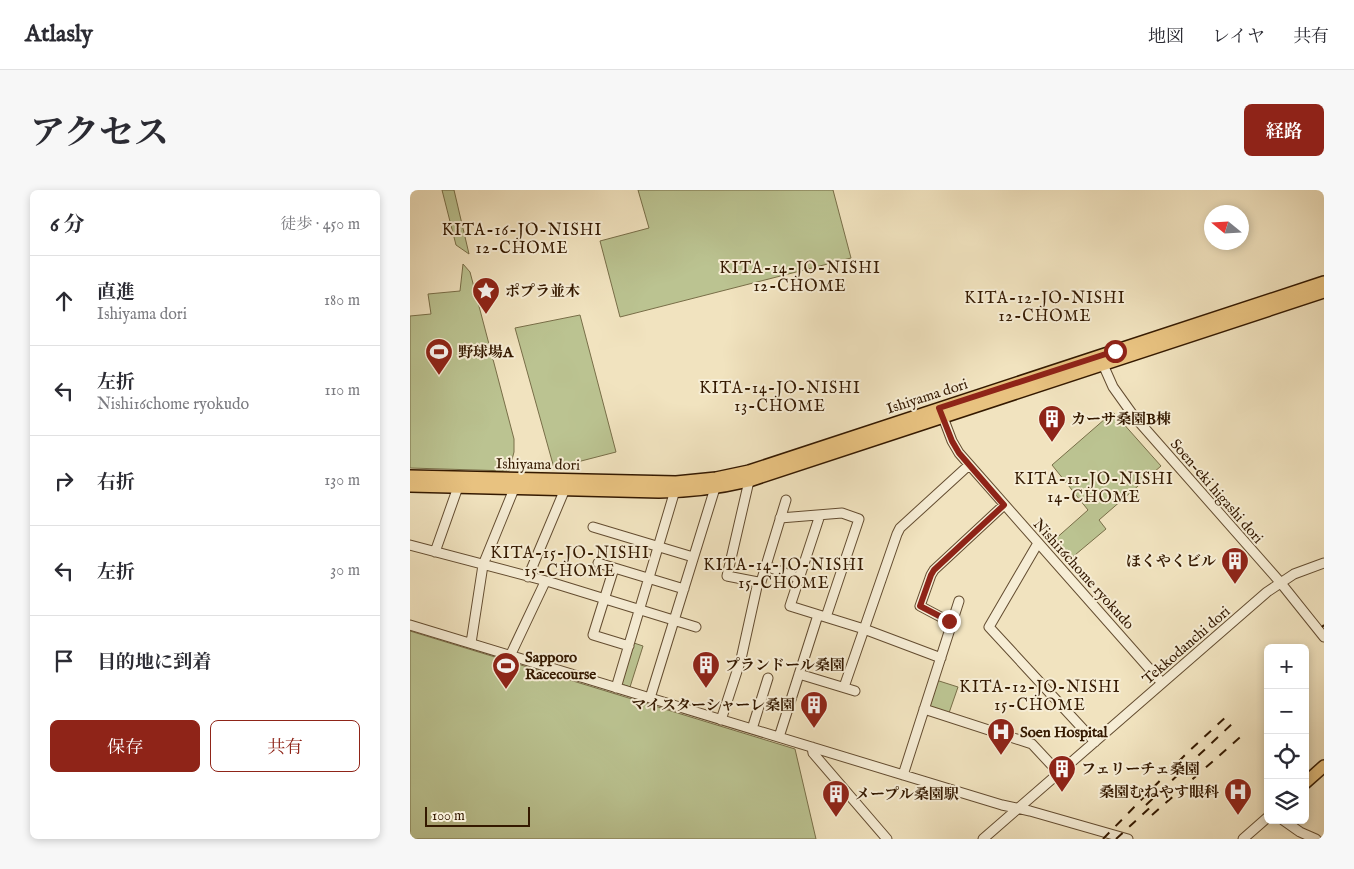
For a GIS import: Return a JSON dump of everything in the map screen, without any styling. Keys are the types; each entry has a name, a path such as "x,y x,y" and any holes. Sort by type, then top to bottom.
{"main road":[{"name":"Ishiyama dori","path":"410,486 458,487 516,484 715,488 749,481 1324,282"},
{"name":"Ishiyama dori","path":"1101,360 1324,292"},
{"name":"Ishiyama dori","path":"410,476 516,484 564,490 676,487 749,471 941,413"},
{"path":"1309,779 1324,766"}],"street":[{"name":"Soen-eki higashi dori","path":"1101,360 1116,393 1133,415 1280,582 1324,637"},
{"name":"Nishi16chome ryokudo","path":"941,413 952,441 969,465 1162,683"},
{"path":"844,687 900,528 969,465"},
{"path":"749,481 727,576 758,582"},
{"path":"471,643 483,565 516,484"},
{"path":"435,552 458,487"},
{"path":"616,688 676,487"},
{"path":"650,698 715,488"},
{"path":"528,577 564,490"},
{"path":"722,720 741,659 758,582 760,582 766,566 786,500"},
{"path":"952,622 920,606 931,575 934,570 1004,505"},
{"path":"779,737 799,674 859,519 842,513 780,518"},
{"path":"820,515 790,606 864,630 940,658"},
{"path":"593,527 693,557"},
{"path":"1038,543 989,626 1095,742"},
{"path":"410,546 604,598 696,627"},
{"path":"598,563 684,588"},
{"name":"Tekkodanchi dori","path":"983,839 1267,592 1294,574 1324,563"},
{"path":"766,566 798,578"},
{"path":"614,568 593,635 628,646"},
{"path":"510,656 545,582"},
{"path":"903,775 959,601"},
{"path":"410,625 903,775 1128,839"},
{"path":"799,674 855,691"},
{"path":"752,729 768,678"},
{"path":"924,709 1032,744 1059,773"},
{"path":"812,747 813,753 887,839"},
{"path":"1242,839 1264,820"},
{"path":"1289,824 1300,832 1316,839"},
{"path":"1092,839 1100,831"}],"green space":[{"path":"442,190 454,190 469,254 456,245"},
{"path":"638,190 833,190 851,258 620,317 600,241 649,228"},
{"path":"463,264 470,272 514,439 514,452 509,471 410,468 410,316 431,314 428,294 460,291"},
{"path":"580,315 616,452 554,468 515,328"},
{"path":"1113,412 1161,466 1099,520 1106,529 1069,560 1053,541 1088,510 1052,465"},
{"name":"Sapporo Racecourse","path":"410,631 795,749 816,839 410,839"},
{"path":"634,643 643,646 630,687 621,684"},
{"path":"936,680 958,687 949,713 929,705"}],"railway":[{"path":"1103,839 1187,753 1229,714"},
{"path":"1146,805 1235,721"},
{"path":"1152,815 1246,732"},
{"path":"1116,839 1155,803"}],"place":[{"name":"ポプラ並木","path":"486,315"},
{"name":"野球場A","path":"439,376"},
{"name":"カーサ桑園B棟","path":"1052,443"},
{"name":"ほくやくビル","path":"1235,585"},
{"name":"プランドール桑園","path":"706,689"},
{"name":"Sapporo Racecourse","path":"506,690"},
{"name":"マイスターシャーレ桑園","path":"814,729"},
{"name":"Soen Hospital","path":"1001,756"},
{"name":"フェリーチェ桑園","path":"1062,793"},
{"name":"桑園むねやす眼科","path":"1238,816"},
{"name":"メープル桑園駅","path":"836,818"}],"district":[{"name":"KITA-16-JO-NISHI 12-CHOME","path":"522,238"},
{"name":"KITA-14-JO-NISHI 12-CHOME","path":"800,276"},
{"name":"KITA-12-JO-NISHI 12-CHOME","path":"1045,306"},
{"name":"KITA-14-JO-NISHI 13-CHOME","path":"780,396"},
{"name":"KITA-11-JO-NISHI 14-CHOME","path":"1094,487"},
{"name":"KITA-15-JO-NISHI 15-CHOME","path":"570,561"},
{"name":"KITA-14-JO-NISHI 15-CHOME","path":"784,573"},
{"name":"KITA-12-JO-NISHI 15-CHOME","path":"1040,695"}],"route":[{"path":"949,621 920,606 931,575 934,570 1004,505 959,453 952,441 939,408 1115,351"}]}
